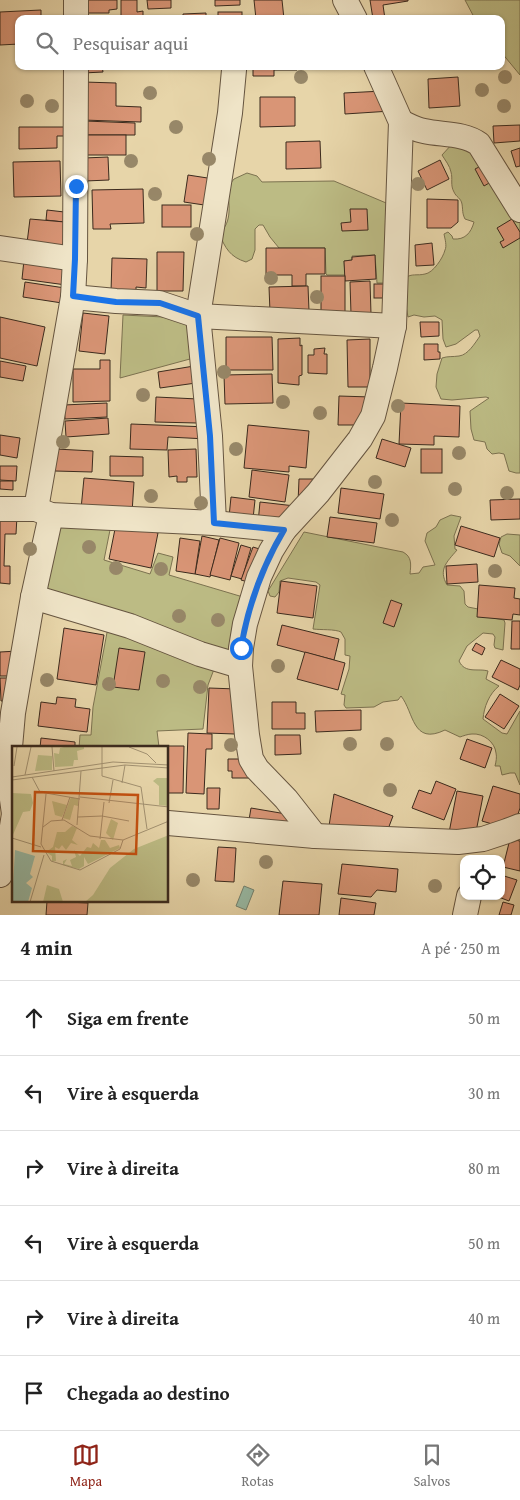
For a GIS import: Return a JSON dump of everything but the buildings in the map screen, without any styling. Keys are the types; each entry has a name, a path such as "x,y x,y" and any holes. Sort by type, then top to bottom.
{"street":[{"path":"76,0 76,15"},
{"path":"345,0 353,15"},
{"path":"12,799 8,770 13,713 33,597 73,296 75,259 76,70"},
{"path":"214,523 210,436 198,316 230,113 234,70"},
{"path":"315,836 286,799 257,769 251,759 240,666 241,648 245,624 256,586 271,551 284,530 344,461 360,439 373,416 394,326 401,122 378,70"},
{"path":"401,122 422,131 449,134 469,139 479,144 520,210"},
{"path":"0,248 75,259"},
{"path":"73,296 116,302 160,303 198,316 394,326"},
{"path":"0,509 214,523 284,530"},
{"path":"33,597 130,626 200,654 240,666"},
{"path":"169,823 315,836 458,842 481,849 507,831 520,826"},
{"path":"0,875 6,864 12,826"},
{"path":"465,915 468,900"}],"shaded area":[{"path":"465,0 520,0 520,75 505,57 505,15 473,15"},
{"path":"453,143 469,145 520,222 520,473 509,471 504,454 492,454 487,449 485,442 474,440 470,411 489,398 441,399 436,387 437,374 442,358 459,356 465,353 480,336 478,330 475,330 456,344 446,347 443,339 442,320 435,316 424,317 414,315 408,317 405,300 405,278 431,271 444,253 446,242 444,234 448,232 453,239 464,237 474,222 465,219 460,199 453,189 449,165 442,155"},
{"path":"247,173 257,176 262,182 334,181 398,208 395,283 377,283 375,255 352,256 352,260 344,261 345,275 327,275 325,248 279,248 263,225 259,225 255,229 255,250 252,259 246,262 232,255 219,233 228,218 227,188 234,179"},
{"path":"123,315 184,318 201,356 120,378"},
{"path":"451,515 461,517 454,536 455,549 457,550 447,562 443,574 447,585 460,586 464,591 465,604 468,607 478,609 488,617 504,620 505,623 503,650 495,648 495,637 493,634 483,633 467,646 459,661 465,668 488,671 486,679 499,686 492,693 488,701 483,719 502,733 507,734 520,711 520,785 515,773 502,775 500,766 495,766 495,749 488,739 476,734 460,737 445,730 434,734 426,734 416,725 401,696 398,700 383,702 374,707 346,708 344,705 345,695 341,694 349,669 350,656 345,655 345,639 341,632 338,631 313,629 320,585 316,582 288,578 280,581 279,592 275,597 270,596 268,591 304,532 403,552 411,564 410,574 419,573 423,567 435,565 425,541 427,533 436,527 440,520"},
{"path":"111,525 104,560 150,574 158,553 173,557 169,575 243,597 228,652 38,589 53,528"},
{"path":"507,534 520,535 520,566 510,556 502,553 499,544 501,537"},
{"path":"109,622 216,664 208,685 203,729 157,731 159,746 79,746 80,735 91,735 93,707"},
{"path":"244,886 254,890 246,910 236,906"}],"route":[{"path":"76,186 73,296 116,302 160,303 198,316 210,436 214,523 284,530 271,551 260,577 245,624 241,648"}]}
